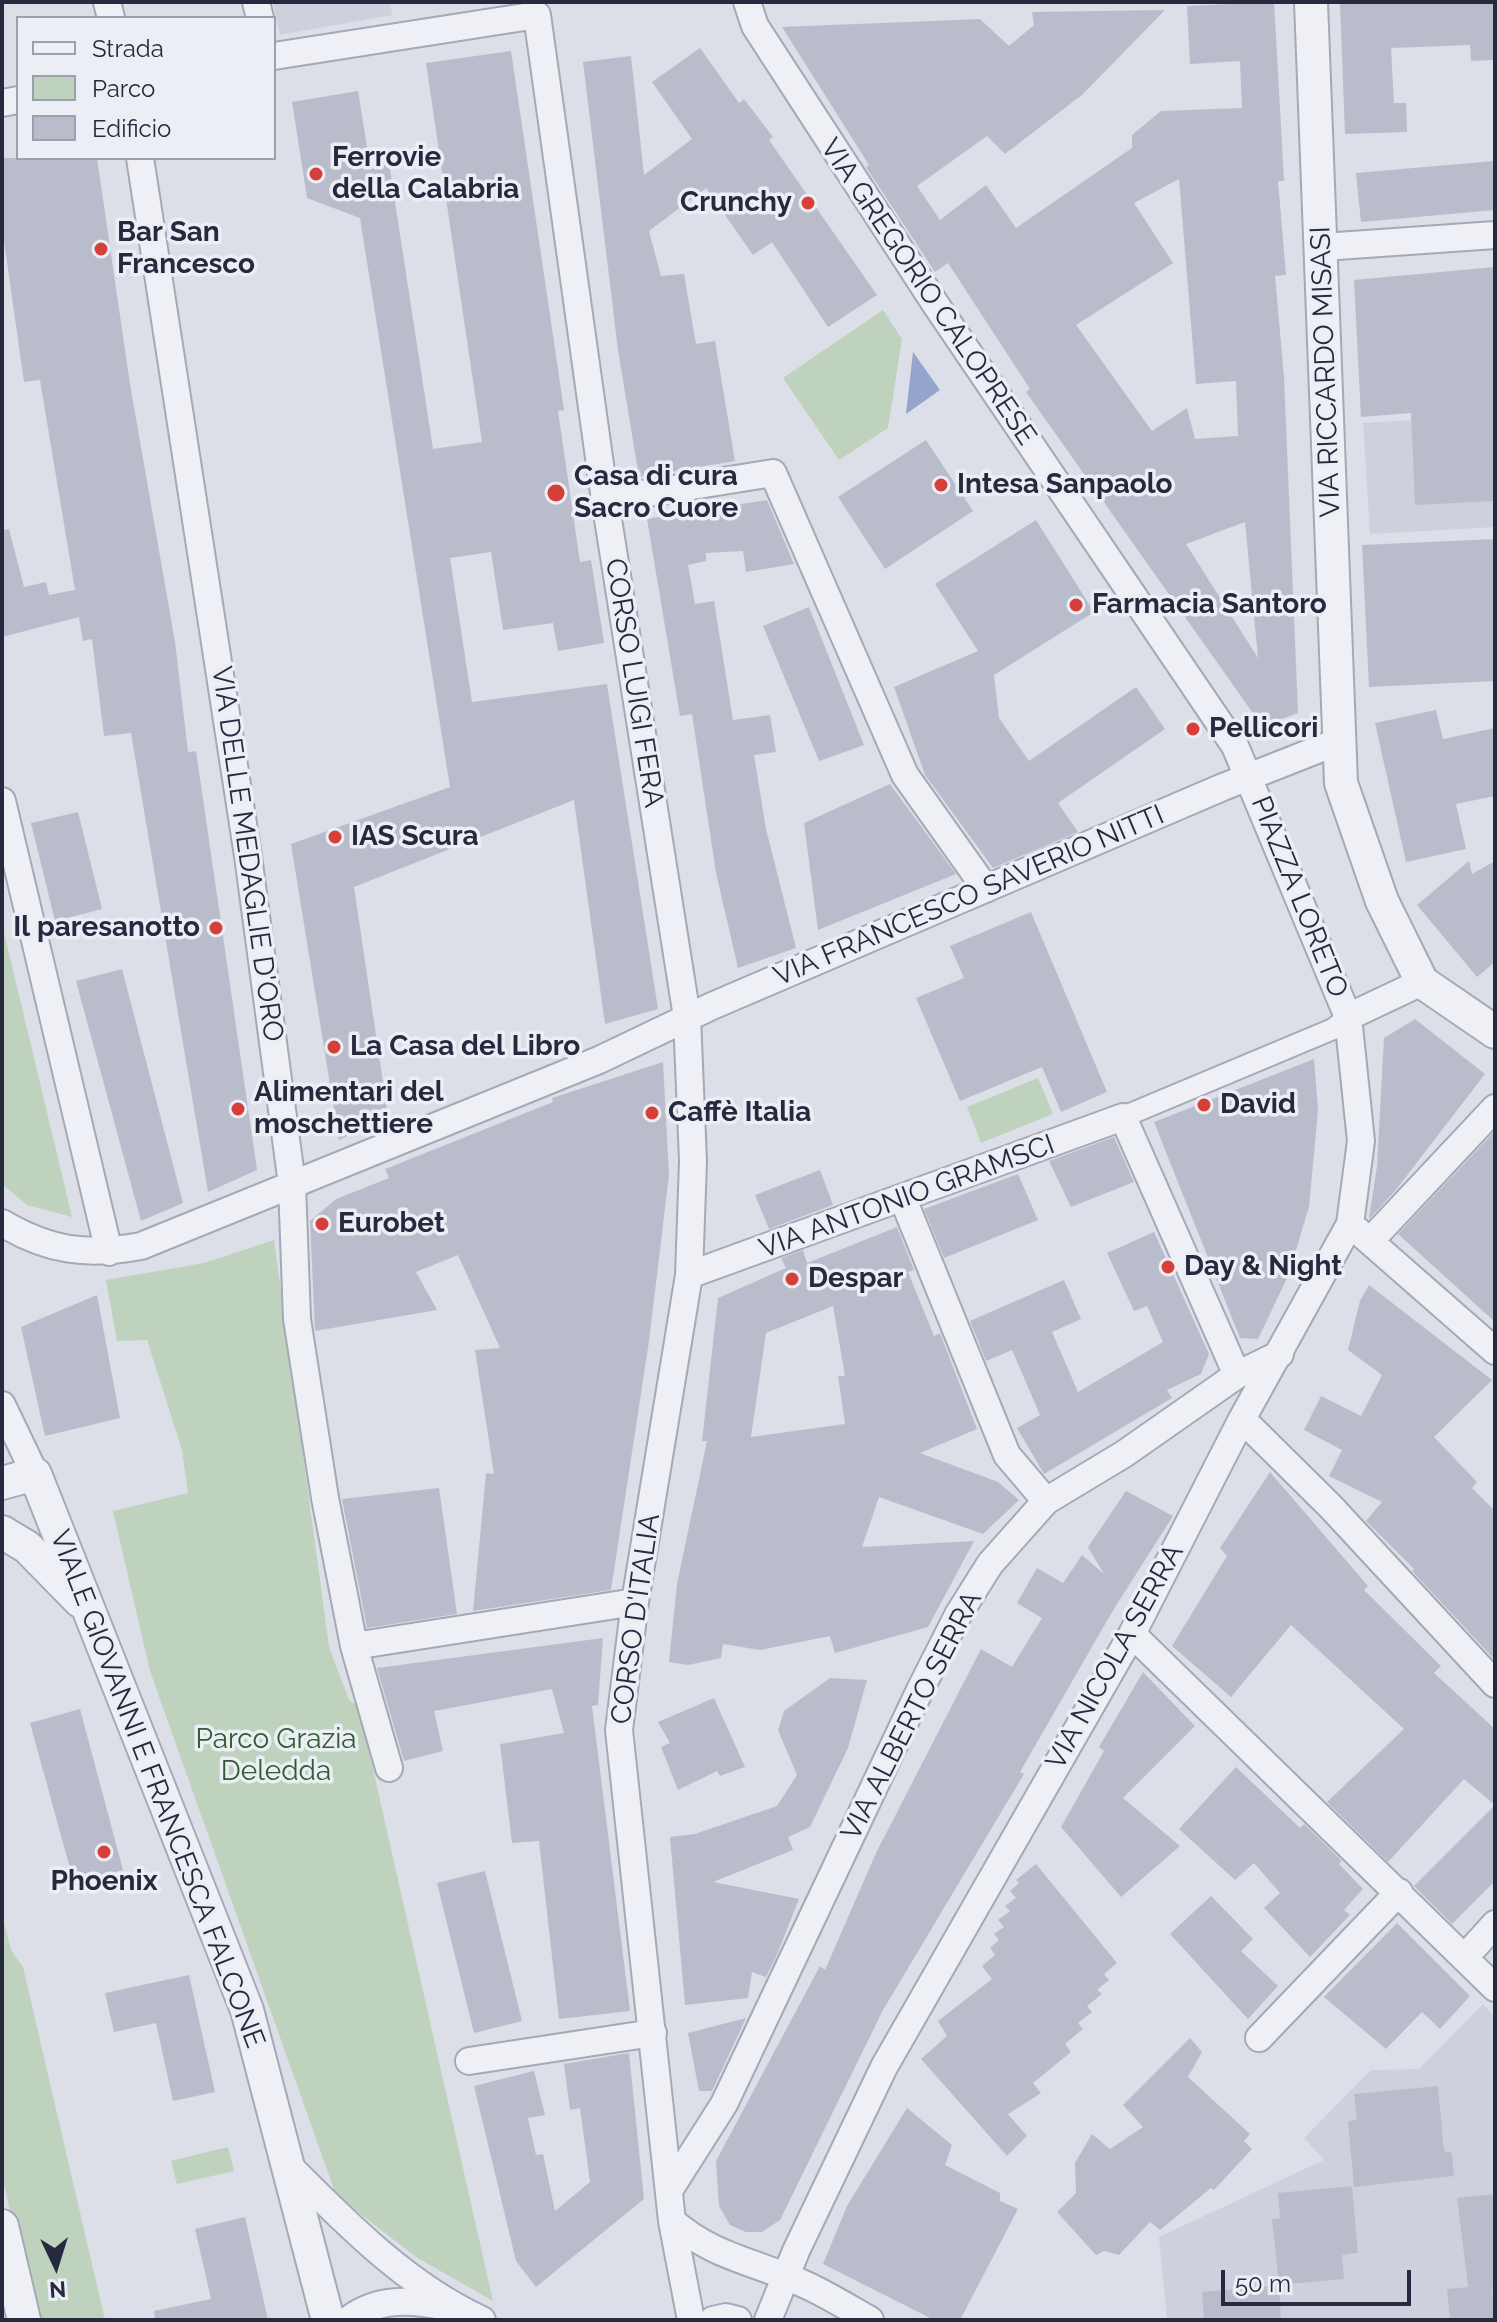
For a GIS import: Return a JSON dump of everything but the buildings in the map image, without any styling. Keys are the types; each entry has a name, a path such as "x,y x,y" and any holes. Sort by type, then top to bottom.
{"street":[{"name":"VIA GREGORIO CALOPRESE","path":"747,2 755,26 842,164 1235,746 1250,776"},
{"name":"VIA RICCARDO MISASI","path":"1311,2 1323,247 1337,742"},
{"path":"276,56 536,9"},
{"name":"CORSO LUIGI FERA","path":"536,9 605,500 687,1017"},
{"name":"VIA DELLE MEDAGLIE D'ORO","path":"140,160 247,844 292,1184 297,1319 325,1498 354,1646 389,1768"},
{"path":"1323,247 1495,235"},
{"path":"605,500 773,473 905,775 986,889"},
{"name":"PIAZZA LORETO","path":"1337,742 1250,776 1348,1017"},
{"path":"1337,742 1341,783 1372,876 1422,982 1495,1032"},
{"name":"VIA FRANCESCO SAVERIO NITTI","path":"2,1223 53,1248 109,1252 141,1246 599,1060 687,1017 1250,776"},
{"path":"2,801 109,1252"},
{"name":"PIAZZA LORETO","path":"1123,1117 1333,1029 1348,1017 1422,982"},
{"name":"CORSO D'ITALIA","path":"687,1017 693,1161 689,1275 635,1602 619,1730 672,2221 691,2320"},
{"name":"VIA NICOLA SERRA","path":"768,2320 785,2275 884,2067 1132,1634 1242,1419 1280,1354 1361,1232 1361,1141 1348,1017"},
{"path":"1495,1108 1361,1232 1495,1351"},
{"path":"1123,1117 1237,1375"},
{"name":"VIA ANTONIO GRAMSCI","path":"689,1275 1123,1117"},
{"path":"903,1199 1007,1455 1046,1501"},
{"name":"VIA ALBERTO SERRA","path":"670,2189 724,2104 958,1615 990,1564 1046,1501 1124,1454 1237,1375 1280,1354"},
{"name":"VIALE GIOVANNI E FRANCESCA FALCONE","path":"2,1405 35,1474 92,1613 247,2010 328,2320"},
{"path":"1242,1419 1331,1507 1495,1684"},
{"path":"2,1483 35,1474"},
{"path":"2,1532 27,1547 92,1613"},
{"path":"354,1646 635,1602"},
{"path":"1132,1634 1495,1988"},
{"path":"1259,2038 1399,1892"},
{"path":"1465,1957 1495,1924"},
{"path":"469,2061 653,2033"},
{"path":"288,2165 355,2234 471,2315"},
{"path":"672,2221 697,2243 785,2275 870,2320"},
{"path":"2,2226 24,2320"},
{"path":"348,2320 361,2310 392,2301 419,2301 471,2315"},
{"path":"713,2320 726,2317 738,2320"}],"shaded area":[{"path":"273,2 390,2 392,15 280,35"},
{"path":"1495,415 1495,527 1370,534 1363,423"},
{"path":"1483,2004 1495,2017 1495,2320 1167,2320 1159,2237 1324,2160 1304,2138 1371,2070 1419,2069"}],"green space":[{"path":"883,310 902,339 888,428 839,460 783,378"},
{"path":"2,924 72,1217 27,1205 2,1184"},
{"path":"1038,1078 1053,1114 981,1143 967,1107"},
{"name":"Parco Grazia Deledda","path":"274,1240 329,1647 349,1700 359,1707 493,2301 416,2257 336,2195 150,1671 113,1511 188,1493 182,1450 147,1340 117,1341 106,1280 204,1263"},
{"path":"2,1915 11,1950 23,1967 105,2320 35,2320 2,2176"},
{"path":"228,2147 234,2171 177,2184 171,2161"}],"water":[{"path":"913,352 940,390 906,414"}],"place":[{"name":"Ferrovie della Calabria","path":"316,174"},
{"name":"Crunchy","path":"808,203"},
{"name":"Bar San Francesco","path":"101,249"},
{"name":"Intesa Sanpaolo","path":"941,485"},
{"name":"Casa di cura Sacro Cuore","path":"556,493"},
{"name":"Farmacia Santoro","path":"1076,605"},
{"name":"Pellicori","path":"1193,729"},
{"name":"IAS Scura","path":"335,837"},
{"name":"Il paresanotto","path":"216,928"},
{"name":"La Casa del Libro","path":"334,1047"},
{"name":"David","path":"1204,1105"},
{"name":"Alimentari del moschettiere","path":"238,1109"},
{"name":"Caffè Italia","path":"652,1113"},
{"name":"Eurobet","path":"322,1224"},
{"name":"Day & Night","path":"1168,1267"},
{"name":"Despar","path":"792,1279"},
{"name":"Phoenix","path":"104,1852"}]}
